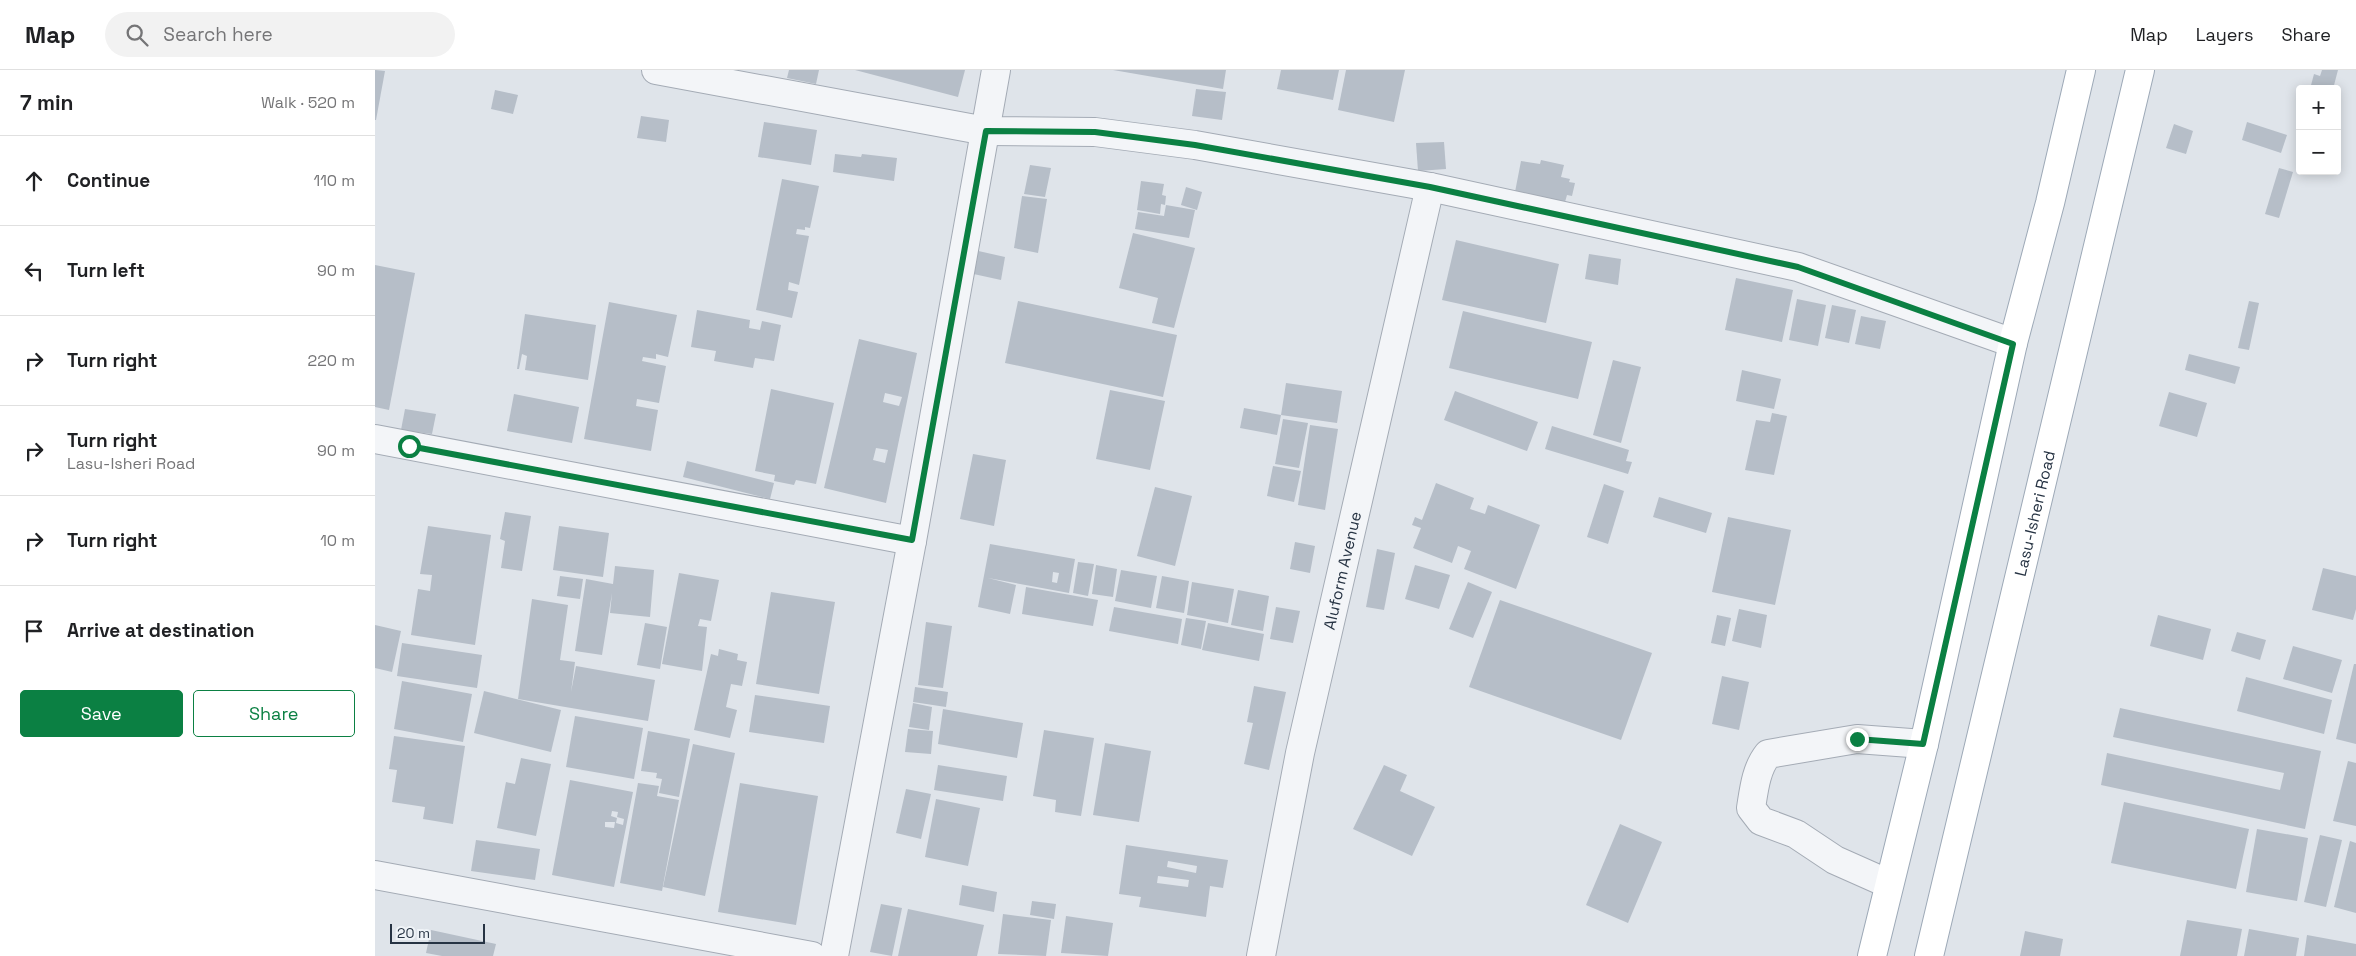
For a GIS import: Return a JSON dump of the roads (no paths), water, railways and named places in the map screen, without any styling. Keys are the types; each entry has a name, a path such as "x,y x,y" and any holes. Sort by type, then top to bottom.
{"main road":[{"path":"1872,956 1923,744 2013,344 2050,203 2081,70"},
{"name":"Lasu-Isheri Road","path":"1929,956 2140,70"}],"street":[{"path":"657,70 986,131 1095,132 1195,145 1430,187 1798,267 2013,344"},
{"path":"834,956 912,540 996,70"},
{"name":"Aluform Avenue","path":"1261,956 1300,753 1430,187"},
{"path":"375,439 912,540"},
{"path":"1889,884 1835,860 1796,834 1761,821 1751,808 1754,786 1761,763 1769,754 1857,739 1923,744"},
{"path":"375,875 812,956"}]}
